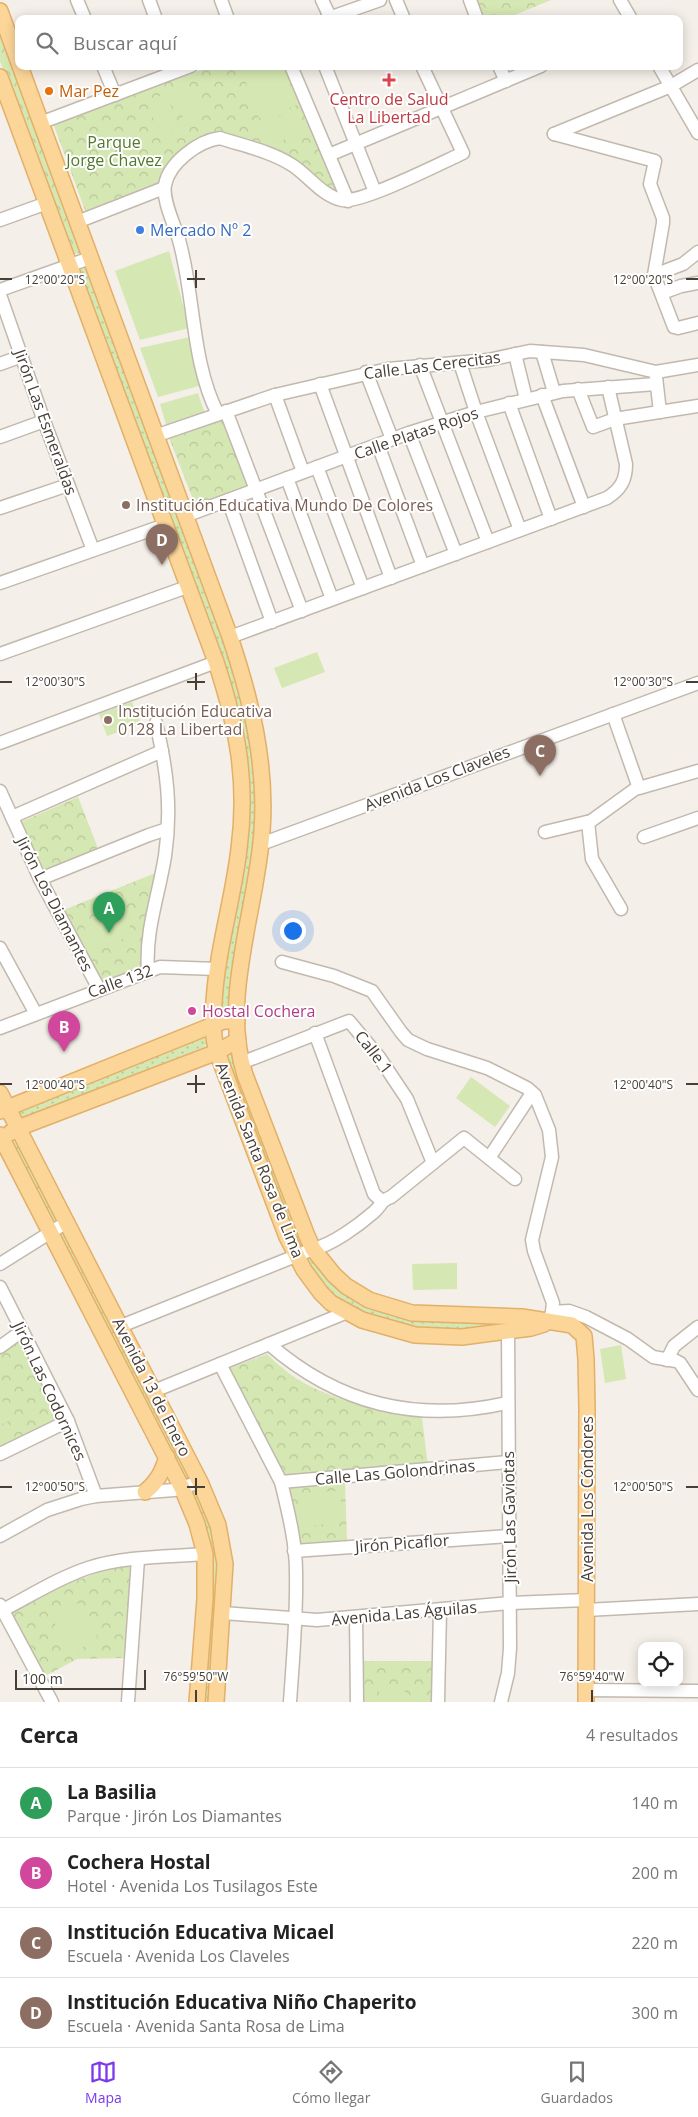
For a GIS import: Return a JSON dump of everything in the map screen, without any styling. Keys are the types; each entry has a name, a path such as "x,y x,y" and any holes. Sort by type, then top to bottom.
{"main road":[{"name":"Avenida Santa Rosa de Lima","path":"0,11 15,54"},
{"name":"Avenida Santa Rosa de Lima","path":"21,70 230,637 248,693 260,752 263,806 261,844 238,993 238,1040 241,1063 300,1221 313,1249 334,1275 356,1293 382,1305 428,1315 550,1317"},
{"name":"Avenida Santa Rosa de Lima","path":"0,77 216,662 234,722 241,766 242,803 239,849 217,969 213,1025 216,1052 287,1237 321,1293 345,1312 373,1324 415,1335 462,1337 531,1328 550,1317"},
{"path":"4,1109 213,1025 224,1021 237,1021"},
{"path":"1,1137 18,1128 216,1052 238,1040"},
{"name":"Avenida 13 de Enero","path":"0,1093 4,1109 18,1128 67,1222 126,1324 154,1391 200,1482 215,1517 225,1564 216,1702"},
{"name":"Avenida 13 de Enero","path":"1,1137 167,1457 197,1524 198,1555 205,1599 198,1702"},
{"name":"Avenida Los Cóndores","path":"550,1317 572,1325 584,1336 585,1346 587,1408 586,1696"},
{"path":"145,1492 156,1483 167,1457"}],"street":[{"path":"77,0 83,15"},
{"path":"149,0 155,15"},
{"path":"221,0 227,15"},
{"path":"322,0 327,15"},
{"path":"337,15 380,0"},
{"path":"396,0 402,15"},
{"path":"470,0 476,15"},
{"path":"620,0 629,15"},
{"path":"105,70 115,94"},
{"path":"40,123 174,70"},
{"path":"293,70 348,201"},
{"path":"327,70 375,192"},
{"path":"302,611 257,489 222,412 206,383 180,243 164,188 169,175 186,154 213,139 220,138 271,155 291,165 334,197 348,201 375,192 463,153 440,109 424,70"},
{"path":"501,70 506,81"},
{"path":"329,155 532,70"},
{"path":"661,70 698,134"},
{"path":"698,70 671,86 554,134 655,161 650,184 663,218 663,224 654,275 674,327 678,328 698,323"},
{"path":"77,222 164,188"},
{"path":"0,220 47,203"},
{"path":"654,275 683,264 698,252"},
{"path":"0,290 90,258"},
{"path":"662,293 681,286 698,283"},
{"name":"Jirón Las Esmeraldas","path":"0,294 44,421 93,550"},
{"name":"Calle Las Cerecitas","path":"155,436 222,412 366,372 501,358 530,351 584,355 656,378"},
{"path":"542,352 548,394 584,507"},
{"path":"515,354 526,399"},
{"path":"0,364 22,356"},
{"path":"460,363 476,412 520,530"},
{"path":"420,365 488,542"},
{"name":"Calle Platas Rojos","path":"185,516 442,422 548,394 608,387 656,378 698,365"},
{"path":"366,372 392,439"},
{"path":"656,378 660,412"},
{"path":"320,384 348,456 391,578"},
{"path":"230,637 612,495 623,484 626,464 608,387"},
{"path":"578,389 593,427 615,419 698,406"},
{"path":"275,396 303,472"},
{"path":"509,403 551,519"},
{"path":"0,436 44,421"},
{"path":"409,433 456,554"},
{"path":"378,445 423,566"},
{"path":"317,467 363,588"},
{"path":"287,478 332,599"},
{"path":"0,508 68,485"},
{"path":"228,500 272,622"},
{"path":"0,583 165,526"},
{"path":"0,654 187,587"},
{"path":"0,743 216,662"},
{"name":"Avenida Los Claveles","path":"261,844 698,683"},
{"path":"613,714 638,787"},
{"path":"148,970 149,939 165,855 167,830 168,791 156,723"},
{"path":"12,817 162,751"},
{"path":"545,832 588,822 638,787 644,788 698,771"},
{"name":"Jirón Los Diamantes","path":"0,791 40,879 99,989"},
{"path":"644,837 698,818"},
{"path":"588,822 592,859 621,909"},
{"path":"40,879 149,835 167,830"},
{"path":"0,948 36,1014"},
{"path":"282,962 334,976 372,991 408,1040 427,1049 487,1068 527,1088 532,1093 544,1115 552,1145 550,1173 532,1240 553,1303 550,1317 569,1311 628,1339 653,1357 680,1363 698,1390"},
{"name":"Calle 132","path":"0,1028 148,970 160,967 217,969"},
{"name":"Calle 1","path":"241,1063 349,1021 379,1057 407,1098 433,1163"},
{"path":"315,1034 374,1194 382,1200"},
{"path":"489,1158 532,1093"},
{"path":"126,1324 324,1246 376,1211 382,1200 391,1197 464,1138 515,1179"},
{"path":"1,1262 67,1222"},
{"name":"Jirón Las Codornices","path":"0,1287 68,1421 96,1496"},
{"path":"154,1391 345,1312"},
{"path":"667,1360 674,1346 698,1327"},
{"path":"0,1346 22,1331"},
{"name":"Jirón Las Gaviotas","path":"501,1702 510,1648 511,1603 507,1403 508,1331"},
{"path":"269,1344 292,1363 316,1379 358,1398 384,1406 436,1412 460,1411 507,1403"},
{"path":"220,1364 281,1482 296,1570 296,1620 290,1702"},
{"path":"0,1454 68,1421"},
{"name":"Calle Las Golondrinas","path":"281,1482 508,1462"},
{"path":"0,1536 47,1510 69,1503 96,1496 182,1488 200,1482"},
{"name":"Jirón Picaflor","path":"294,1551 509,1536"},
{"path":"52,1702 1,1608 77,1572 107,1563 198,1555"},
{"path":"128,1702 138,1559"},
{"name":"Avenida Las Águilas","path":"222,1614 296,1620 356,1617 511,1603 586,1605 698,1604"},
{"path":"438,1702 440,1610"},
{"path":"356,1617 356,1702"},
{"path":"586,1696 698,1690"}],"green space":[{"path":"470,0 551,0 515,15 476,15"},
{"path":"0,25 82,250 80,253 71,254 0,61"},
{"name":"Parque Jorge Chavez","path":"201,70 291,70 339,190 338,196 292,164 212,136 164,182 86,213 53,123"},
{"path":"241,70 284,70 297,105 259,118"},
{"path":"192,87 202,119 185,125 175,92"},
{"path":"167,94 179,129 159,135 147,100"},
{"path":"293,111 302,133 263,148 254,126"},
{"path":"169,251 189,328 140,340 115,271"},
{"path":"86,265 222,627 254,743 257,846 231,1015 218,1014 243,757 78,267"},
{"path":"190,337 199,386 158,397 140,348"},
{"path":"198,393 206,417 167,428 160,404"},
{"path":"225,416 250,486 196,507 168,435"},
{"path":"317,652 325,672 282,688 274,668"},
{"path":"132,702 141,724 107,736 99,714"},
{"path":"78,797 99,851 45,873 21,822"},
{"path":"158,872 145,968 101,985 61,911"},
{"path":"124,911 133,935 93,951 84,927"},
{"path":"205,1036 207,1043 204,1047 22,1118 20,1118 15,1107"},
{"path":"233,1052 306,1245 297,1249 225,1058 226,1053"},
{"path":"471,1077 510,1106 495,1127 456,1098"},
{"path":"19,1139 60,1220 53,1224 11,1144"},
{"path":"65,1232 194,1476 187,1483 60,1235"},
{"path":"311,1255 367,1304 533,1319 443,1334 357,1315 323,1289 305,1258"},
{"path":"457,1263 457,1289 413,1290 412,1264"},
{"path":"20,1338 61,1418 0,1447 0,1351"},
{"path":"621,1345 626,1379 605,1383 600,1349"},
{"path":"267,1354 290,1374 320,1391 353,1403 422,1417 428,1467 285,1479 229,1369"},
{"path":"0,1396 11,1420 0,1425"},
{"path":"345,1484 347,1540 298,1544 289,1488"},
{"path":"197,1489 219,1546 212,1702 202,1702 209,1600 190,1491"},
{"path":"340,1491 343,1522 303,1527 299,1493"},
{"path":"133,1566 126,1658 77,1659 45,1676 10,1612 69,1583 99,1573"},
{"path":"79,1603 98,1639 72,1653 51,1617"},
{"path":"362,1661 436,1661 434,1702 361,1702"},
{"path":"379,1684 405,1684 405,1702 379,1702"}],"place":[{"name":"Centro de Salud La Libertad","path":"389,80"},
{"name":"Mar Pez","path":"49,91"},
{"name":"Mercado Nº 2","path":"140,230"},
{"name":"Institución Educativa Mundo De Colores","path":"126,505"},
{"name":"Institución Educativa Niño Chaperito","path":"162,565"},
{"name":"Institución Educativa 0128 La Libertad","path":"108,720"},
{"name":"Institución Educativa Micael","path":"540,776"},
{"name":"La Basilia","path":"109,933"},
{"name":"Hostal Cochera","path":"192,1011"},
{"name":"Cochera Hostal","path":"64,1052"}]}
